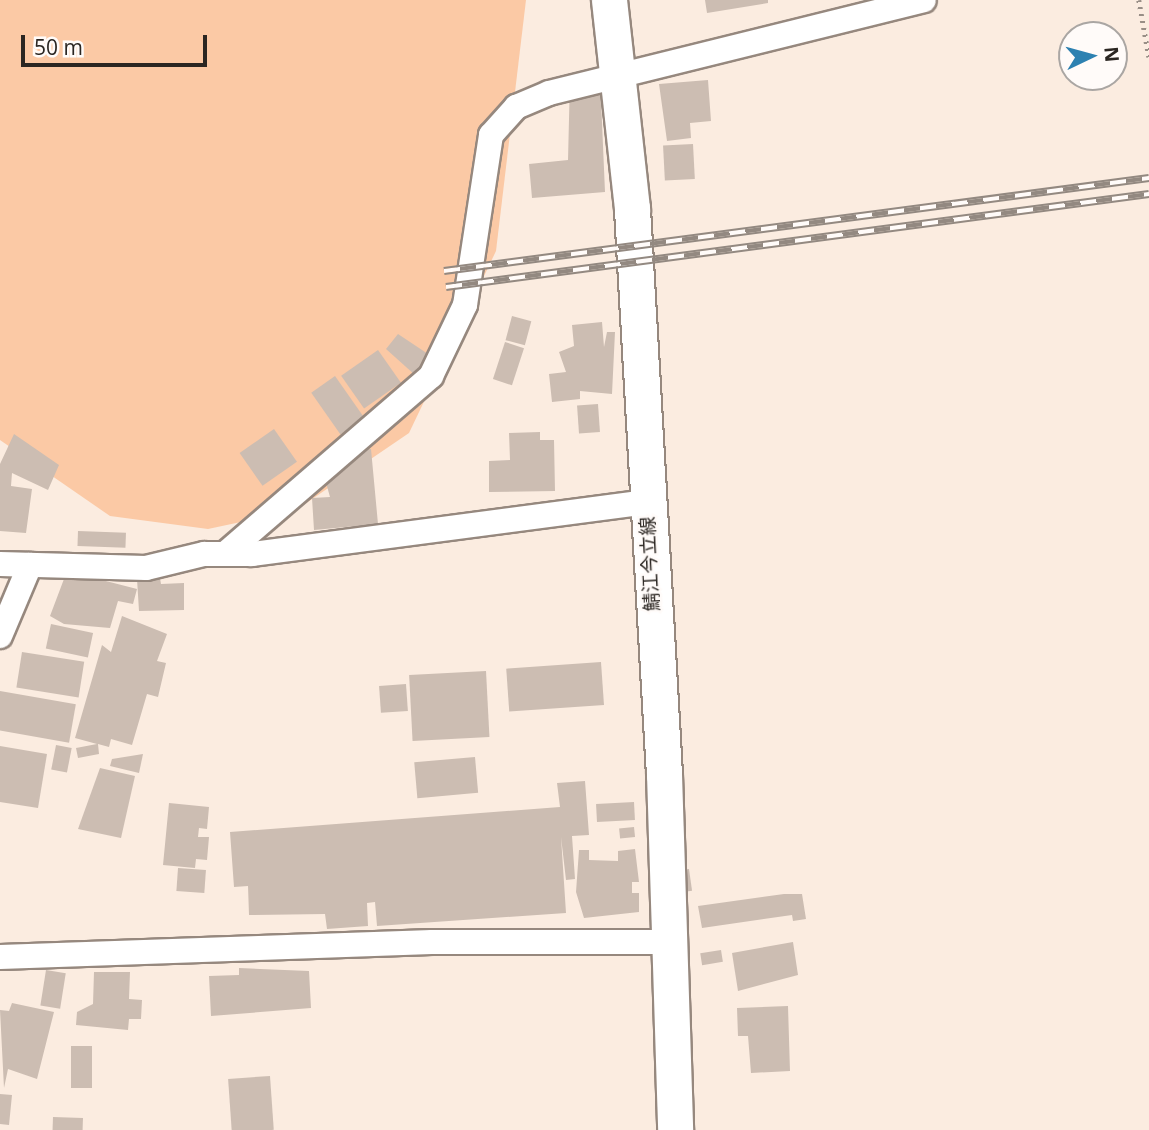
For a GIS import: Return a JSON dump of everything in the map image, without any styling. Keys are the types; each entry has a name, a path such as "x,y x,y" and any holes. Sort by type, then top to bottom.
{"main road":[{"name":"鯖江今立線","path":"608,0 621,75 664,774 667,942 676,1130"}],"street":[{"path":"226,553 431,376 465,305 491,135 516,107 621,75 924,0"},
{"path":"0,564 146,568 226,553 647,502"},
{"path":"0,636 30,565"},
{"path":"0,957 418,942 667,942"}],"path":[{"path":"1139,0 1149,57"}],"shaded area":[{"path":"0,0 526,0 496,251 409,433 296,510 208,529 110,516 0,440"}],"building":[{"path":"705,0 768,0 768,3 707,13"},
{"path":"600,76 605,192 532,198 529,164 568,160 570,78"},
{"path":"708,80 711,121 690,123 691,138 667,141 659,84"},
{"path":"693,144 695,179 665,181 663,146"},
{"path":"512,316 531,321 525,345 506,340"},
{"path":"602,322 604,347 607,332 615,332 612,394 580,391 580,399 552,402 549,374 566,372 559,352 574,346 572,325"},
{"path":"398,334 431,356 415,375 386,349"},
{"path":"505,342 524,348 512,385 493,379"},
{"path":"378,350 401,383 364,409 341,376"},
{"path":"335,376 364,418 340,434 311,393"},
{"path":"598,404 600,432 579,433 577,405"},
{"path":"274,429 297,462 263,486 240,453"},
{"path":"540,432 540,440 554,440 555,491 489,492 489,461 510,460 509,433"},
{"path":"14,434 59,465 48,490 12,473 11,486 32,489 26,533 0,531 0,464"},
{"path":"371,449 378,524 314,530 312,498 330,497 323,472 351,451"},
{"path":"78,531 126,533 125,548 77,546"},
{"path":"67,571 137,589 133,604 118,601 110,628 64,624 50,616"},
{"path":"160,578 161,584 184,583 184,610 139,611 137,579"},
{"path":"122,616 167,634 157,661 166,663 158,697 147,694 132,745 111,739 109,747 98,744 99,754 78,758 76,748 97,744 75,738 102,645 111,652"},
{"path":"51,624 93,633 88,657 46,648"},
{"path":"22,652 84,662 79,697 16,688"},
{"path":"601,662 604,705 509,712 506,669"},
{"path":"486,671 489,737 413,741 409,675"},
{"path":"406,684 408,711 381,713 379,686"},
{"path":"0,691 76,704 69,743 0,731"},
{"path":"56,745 72,748 67,773 51,770"},
{"path":"0,746 47,754 38,808 0,802"},
{"path":"143,754 139,773 110,766 112,759"},
{"path":"475,757 478,793 417,798 414,762"},
{"path":"100,768 135,776 121,838 78,829"},
{"path":"585,781 589,835 572,836 575,879 566,880 561,837 566,913 377,926 375,902 367,903 368,926 327,929 325,914 249,915 248,886 234,887 230,832 560,807 557,783"},
{"path":"634,802 635,820 597,822 596,804"},
{"path":"169,803 209,807 207,829 199,828 198,837 209,837 207,860 196,859 195,868 163,865"},
{"path":"634,827 635,837 620,839 619,829"},
{"path":"635,849 639,882 632,882 632,893 639,893 639,912 584,918 576,892 579,850 589,850 589,860 618,861 618,851"},
{"path":"178,868 206,870 204,893 176,891"},
{"path":"689,869 692,891 679,893 676,871"},
{"path":"802,894 806,919 793,921 792,915 702,928 698,906"},
{"path":"793,942 798,975 738,991 732,953"},
{"path":"721,950 723,962 702,965 700,953"},
{"path":"239,968 309,971 311,1008 211,1016 209,976 239,975"},
{"path":"46,970 66,973 60,1009 40,1006"},
{"path":"94,972 130,972 129,999 142,1000 141,1019 129,1019 128,1030 76,1025 77,1012 93,1004"},
{"path":"12,1003 54,1012 37,1079 8,1069 4,1088 0,1010 9,1011"},
{"path":"788,1006 790,1071 751,1073 748,1036 738,1036 737,1008"},
{"path":"71,1046 92,1046 92,1088 71,1088"},
{"path":"270,1076 274,1130 232,1130 228,1079"},
{"path":"0,1094 12,1095 9,1125 0,1124"},
{"path":"53,1117 83,1118 83,1130 53,1130"}],"railway":[{"path":"444,271 1149,178"},
{"path":"446,287 1149,194"}]}
